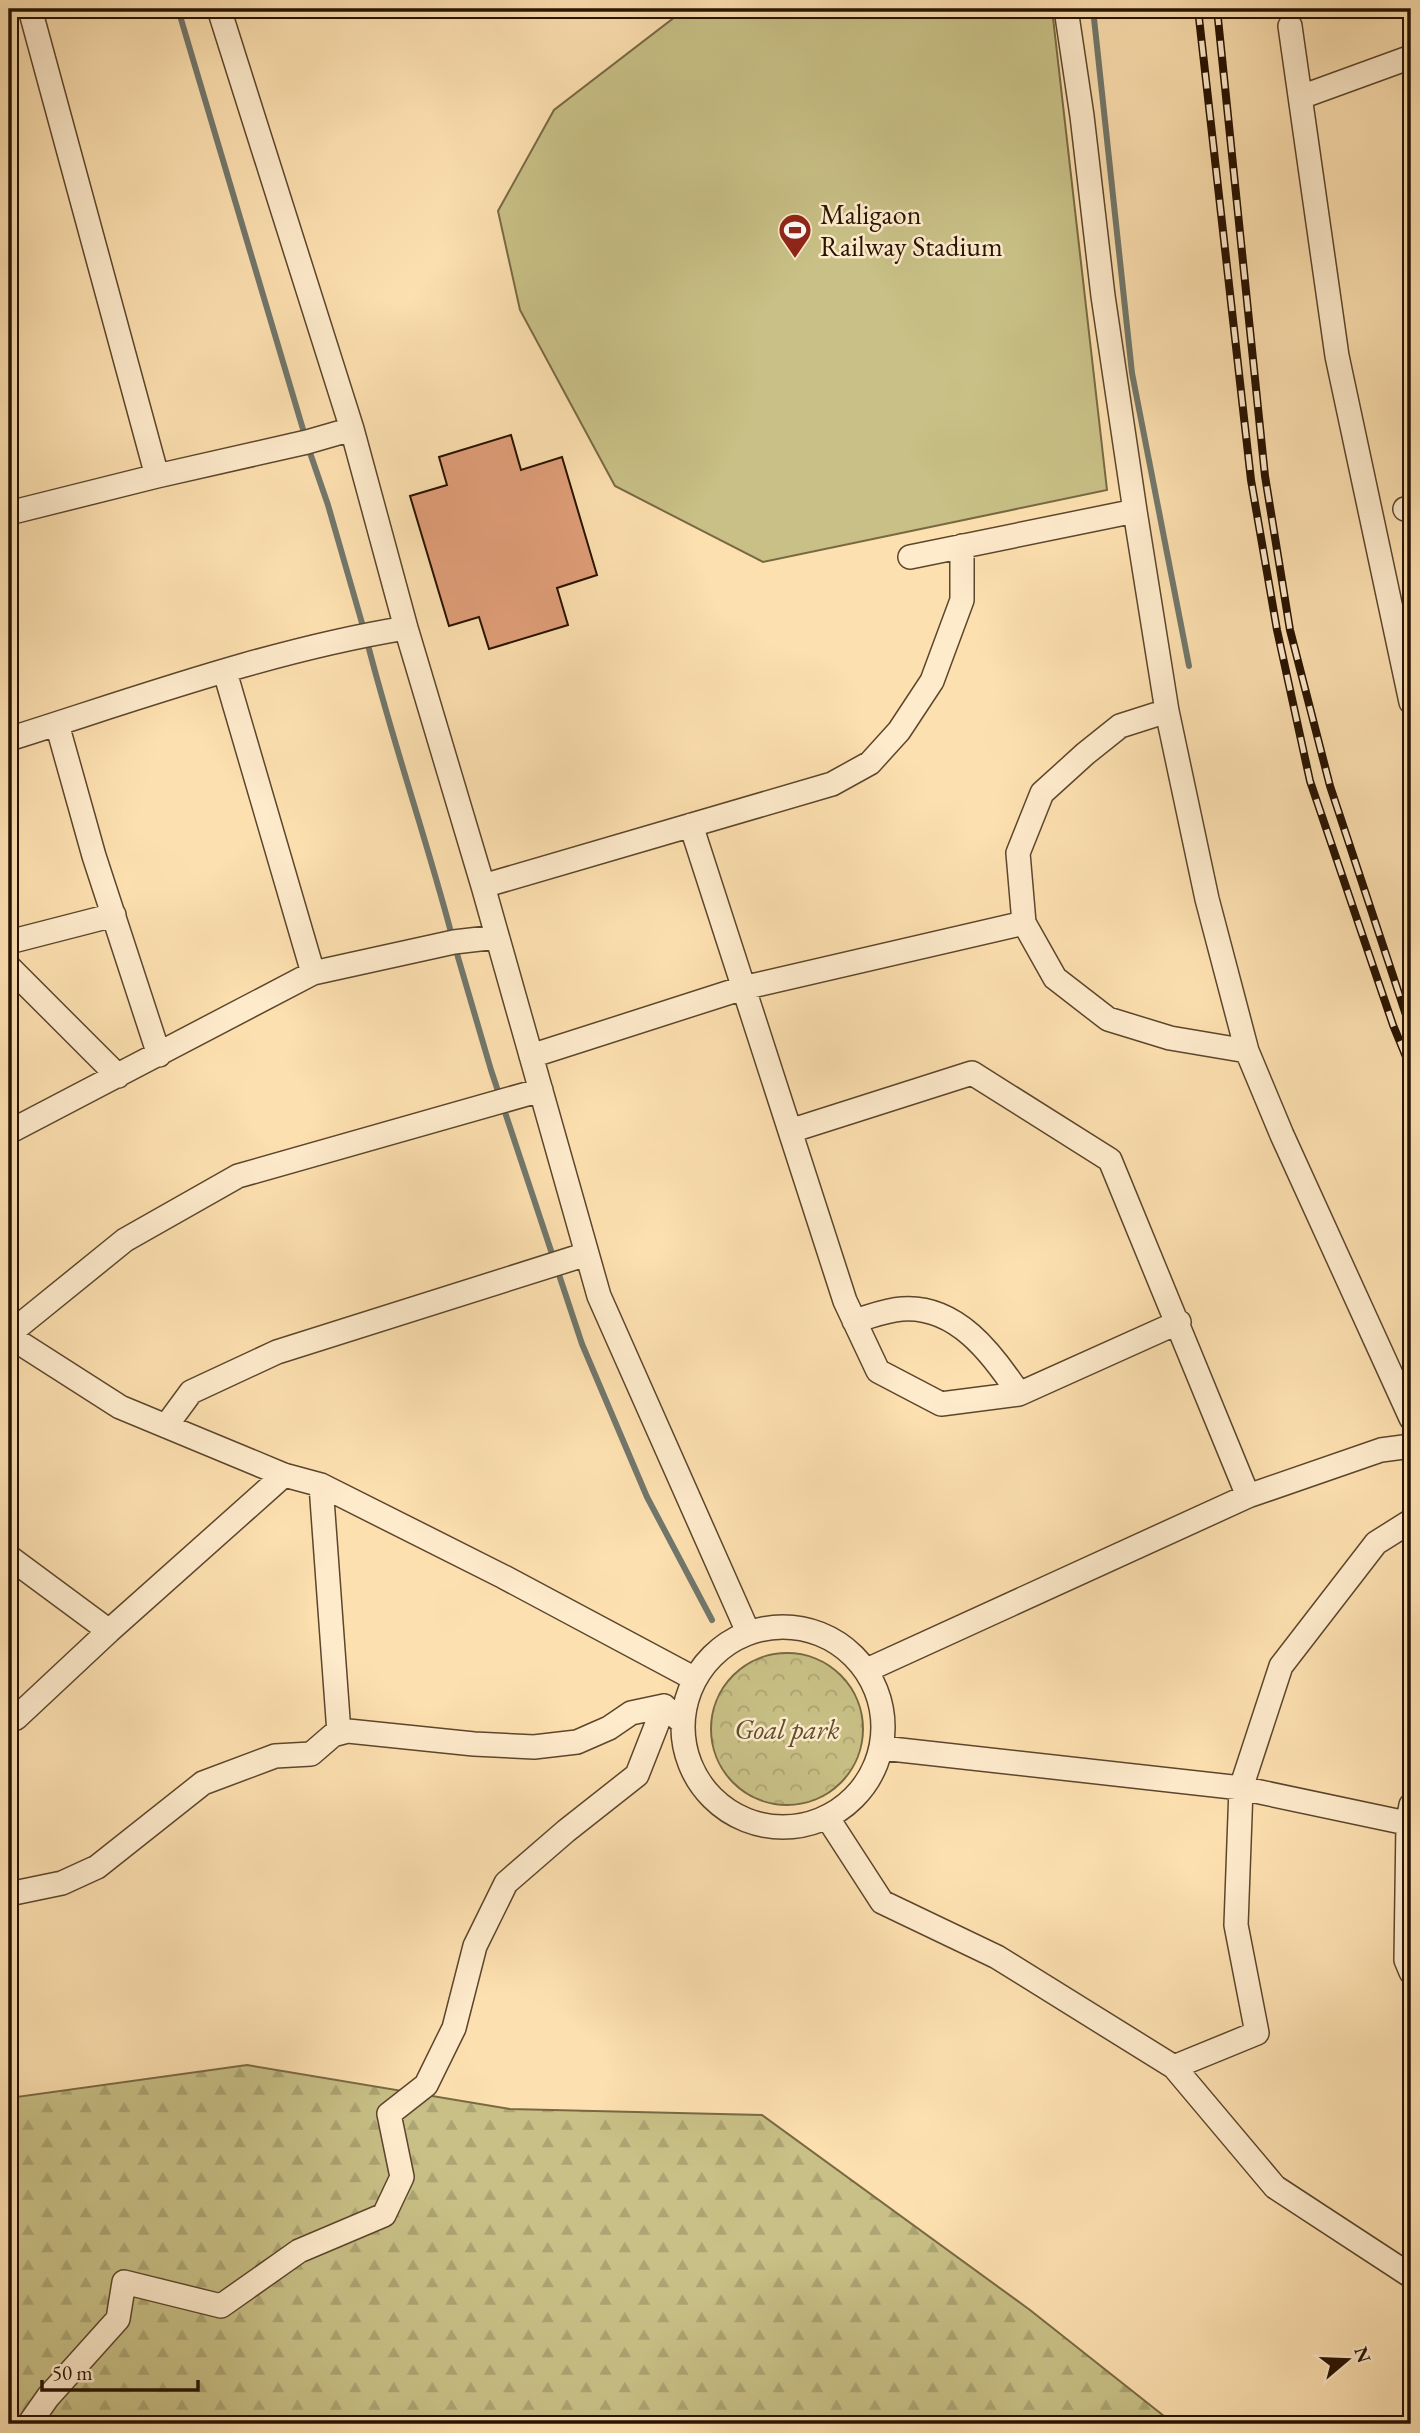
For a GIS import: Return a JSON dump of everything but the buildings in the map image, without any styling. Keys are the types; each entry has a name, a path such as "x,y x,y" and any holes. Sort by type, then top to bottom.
{"street":[{"path":"30,9 158,475"},
{"path":"219,9 352,429 406,628 483,886 599,1296 748,1632"},
{"path":"1066,9 1082,116 1103,296 1135,511 1167,711 1207,899 1247,1051 1282,1135 1411,1418"},
{"path":"1290,26 1337,356 1411,702"},
{"path":"1301,97 1411,58"},
{"path":"9,513 352,429"},
{"path":"910,557 1135,511"},
{"path":"483,886 832,784 870,763 898,731 932,681 962,600 962,546"},
{"path":"9,739 225,672 366,635 406,628"},
{"path":"225,672 313,973"},
{"path":"1167,711 1120,726 1042,793 1018,853 1024,923 1055,978 1108,1019 1170,1038 1247,1051"},
{"path":"57,724 94,856 159,1055"},
{"path":"691,825 845,1301 878,1371 942,1404 1019,1394 1179,1322"},
{"path":"9,942 114,915"},
{"path":"531,1056 743,988 1024,923"},
{"path":"11,1127 118,1076 313,973 454,942 497,937"},
{"path":"9,967 118,1076"},
{"path":"790,1131 972,1073 1110,1160 1179,1322 1248,1496"},
{"path":"541,1090 238,1176 125,1240 9,1335 120,1407 284,1475 321,1485 504,1577 695,1679"},
{"path":"166,1426 191,1392 277,1352 587,1254"},
{"path":"854,1321 899,1309 914,1308 939,1313 965,1329 985,1348 1019,1394"},
{"path":"867,1670 1248,1496 1381,1451 1411,1446"},
{"path":"11,1718 284,1475"},
{"path":"321,1485 339,1733"},
{"path":"1174,2067 1257,2033 1237,1925 1241,1788 1281,1666 1376,1544 1411,1521"},
{"path":"9,1558 109,1631"},
{"path":"781,1626 814,1631 844,1646 867,1670 879,1695 884,1721 882,1748 872,1776 854,1799 827,1817 806,1826 779,1828 753,1823 730,1812 710,1795 695,1773 685,1749 683,1723 687,1700 695,1679 708,1660 726,1644 748,1632 781,1626"},
{"path":"664,1706 683,1723"},
{"path":"9,1894 62,1883 97,1867 203,1783 275,1756 311,1754 327,1739 339,1733 348,1731 474,1744 534,1747 577,1742 608,1728 631,1713 664,1706"},
{"path":"29,2424 48,2397 118,2319 124,2282 220,2306 299,2251 384,2214 402,2177 389,2114 426,2085 454,2028 475,1946 506,1883 637,1775 664,1706"},
{"path":"882,1748 1241,1788 1410,1817 1406,1960 1411,1972"},
{"path":"827,1817 882,1902 997,1957 1174,2067 1275,2187 1411,2276"}],"green space":[{"name":"Maligaon Railway Stadium","path":"682,9 1052,9 1107,490 763,562 615,486 520,310 498,211 554,110"},
{"name":"Goal park","path":"787,1653 816,1659 841,1675 857,1700 863,1729 857,1758 841,1783 816,1799 787,1805 758,1799 733,1783 717,1758 711,1729 717,1700 733,1675 758,1659"},
{"path":"247,2065 510,2109 762,2115 1030,2310 1174,2424 9,2424 9,2098"}],"waterway":[{"path":"178,9 305,436"},
{"path":"1093,9 1132,373 1189,666"},
{"path":"308,447 328,505 364,630"},
{"path":"367,641 452,936"},
{"path":"455,947 491,1070 582,1344 647,1497 712,1620"}],"railway":[{"path":"1198,9 1251,480 1277,630 1310,781 1393,1025 1411,1069"},
{"path":"1217,9 1265,476 1290,630 1330,786 1411,1030"}],"place":[{"name":"Maligaon Railway Stadium","path":"795,260"}]}
